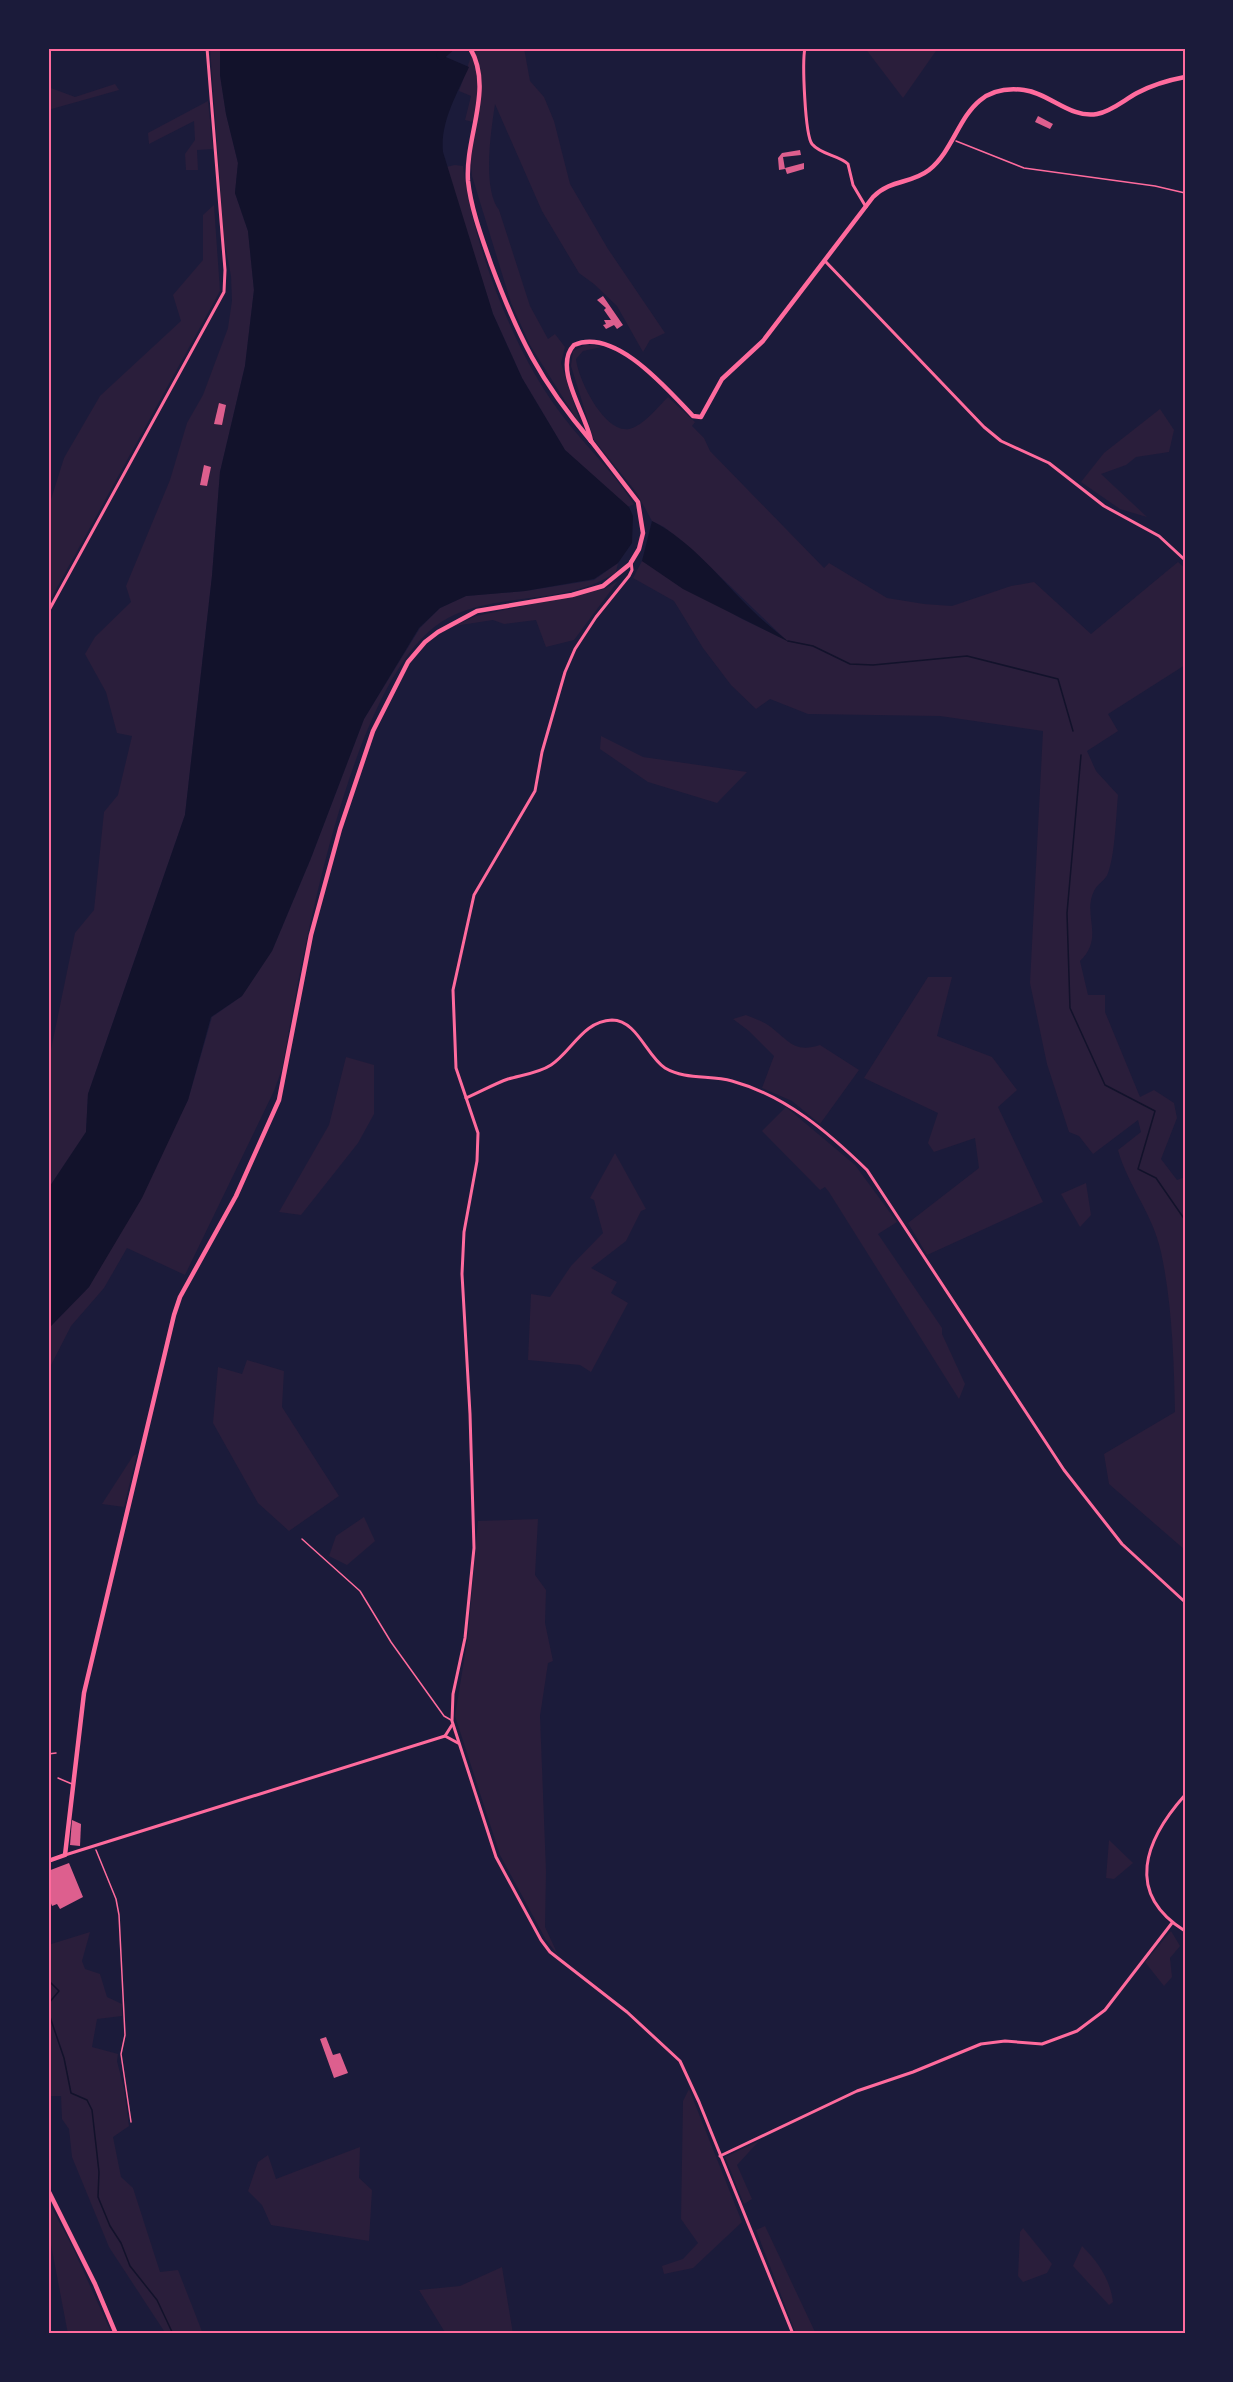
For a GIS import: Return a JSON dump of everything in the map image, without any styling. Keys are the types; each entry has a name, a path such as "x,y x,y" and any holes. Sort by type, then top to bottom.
{"street":[{"path":"48,612 224,292 225,270 207,48"},
{"path":"470,48 480,70 480,85 467,161 468,184 482,235 504,299 527,352 557,401 591,441 640,506 643,533 629,576 596,617 575,649 558,693 535,790 474,895 456,971 452,997 456,1068 478,1133 477,1161 464,1232 462,1274 470,1414 474,1548 465,1638 453,1694 452,1723 496,1857 541,1940 550,1952 627,2012 680,2061 793,2334"},
{"path":"805,48 802,70 808,136 818,149 848,164 853,185 866,207"},
{"path":"591,441 567,374 567,361 574,345 592,340 618,351 646,370 693,416 701,417 722,379 763,341 866,207 886,186 921,175 932,167 943,157 968,112 987,97 1016,90 1034,92 1081,114 1096,114 1109,110 1147,88 1185,77"},
{"path":"825,261 984,427 1001,441 1049,463 1104,506 1158,536 1185,560"},
{"path":"65,1855 84,1693 174,1315 188,1281 236,1196 279,1100 322,888 373,731 408,662 425,642 438,632 477,612 572,595 603,586 617,577 632,561"},
{"path":"466,1098 501,1082 551,1065 586,1030 615,1020 636,1034 657,1062 667,1069 683,1074 730,1080 790,1105 830,1135 867,1170 1064,1470 1122,1544 1185,1602"},
{"path":"48,1861 445,1736 452,1723"},
{"path":"445,1736 458,1743"},
{"path":"1185,1795 1155,1837 1146,1874 1157,1907 1172,1923 1185,1931"},
{"path":"720,2156 857,2091 915,2071 981,2044 1005,2041 1042,2043 1077,2031 1105,2010 1172,1923"},
{"path":"48,2190 95,2284 116,2334"}],"lane":[{"path":"302,1539 360,1591 391,1642 444,1716 452,1723"},
{"path":"58,1778 72,1784"}],"path":[{"path":"955,141 1024,168 1155,186 1185,193"},
{"path":"48,1754 56,1753"},
{"path":"94,1846 116,1899 119,1915 125,2035 121,2054 131,2122"}],"shaded area":[{"path":"210,48 220,48 220,75 226,114 238,163 235,193 248,231 254,290 245,366 220,472 212,576 185,815 88,1094 86,1132 48,1189 48,1064 75,933 94,910 104,812 118,795 132,736 117,733 106,692 85,654 95,637 131,602 126,586 170,480 187,423 203,395 228,328 232,301 231,276 224,239"},
{"path":"220,48 439,48 441,55 469,67 447,119 443,152 493,314 522,378 565,450 629,507 633,516 632,543 618,563 594,579 525,591 466,596 440,608 419,628 364,719 311,858 272,951 242,996 211,1017 188,1100 142,1198 89,1287 51,1326 48,1332 48,1189 86,1132 88,1094 185,815 212,576 220,472 245,366 254,290 248,231 235,193 238,163 226,114 220,75"},
{"path":"474,48 524,48 530,81 544,97 554,121 570,184 608,249 665,333 650,340 643,352 617,306 579,273 542,211 495,104 489,159 489,174 494,200 530,306 548,339 555,334 565,347 561,363 582,428 530,345 511,303 472,176 471,159 476,123 465,120 471,96 459,91"},
{"path":"865,48 938,48 903,98"},
{"path":"115,84 119,90 48,110 48,87 75,97"},
{"path":"208,101 213,149 197,150 198,170 186,170 185,154 195,140 194,121 149,144 148,133"},
{"path":"463,166 484,256 521,348 561,414 634,504 628,507 565,450 522,378 493,314 446,167"},
{"path":"214,205 220,291 48,604 48,509 64,458 100,396 181,321 173,295 203,260 203,215"},
{"path":"585,345 602,347 583,351 576,359 587,391 610,423 620,428 634,427 650,416 668,397 695,422 692,426 704,438 710,451 824,568 829,563 887,598 952,606 1011,586 1034,582 1091,634 1178,562 1185,568 1185,665 1108,714 1118,731 1087,751 1096,771 1118,795 1114,846 1110,865 1107,875 1095,889 1091,900 1091,943 1080,961 1088,995 1105,995 1105,1012 1140,1097 1154,1090 1174,1103 1177,1118 1161,1159 1177,1180 1185,1177 1185,1550 1109,1484 1104,1454 1175,1412 1170,1311 1165,1271 1157,1238 1118,1150 1141,1132 1138,1120 1093,1154 1079,1136 1069,1132 1047,1064 1030,983 1043,731 940,716 808,714 770,699 756,709 731,685 703,648 674,601 633,578 642,561 742,619 786,640 699,556 664,527 652,521 636,492 594,440 571,366 573,351"},
{"path":"1160,409 1174,430 1169,452 1136,457 1126,465 1101,474 1147,517 1120,509 1081,482 1104,453"},
{"path":"652,521 667,529 693,550 757,615 789,642 683,589 642,561"},
{"path":"618,563 616,572 597,583 577,590 489,604 448,618 414,648 383,695 357,756 335,824 302,962 282,1069 274,1091 185,1275 127,1248 104,1288 71,1326 48,1371 48,1332 51,1326 89,1287 188,1100 212,1017 242,996 272,951 311,858 364,719 420,628 440,608 466,596 525,591 594,580"},
{"path":"618,581 574,640 546,647 536,620 504,624 493,620 454,626 476,616 604,589"},
{"path":"601,736 643,757 747,772 717,803 648,782 600,749"},
{"path":"928,977 952,977 937,1036 992,1057 1017,1090 998,1107 1043,1202 927,1255 908,1223 979,1168 975,1138 934,1152 928,1143 938,1113 864,1078"},
{"path":"746,1015 768,1025 791,1044 803,1048 820,1045 859,1070 820,1124 792,1101 762,1088 774,1056 749,1031 733,1019"},
{"path":"346,1057 374,1065 374,1114 358,1143 301,1215 279,1212 329,1125"},
{"path":"786,1107 855,1165 897,1222 878,1234 942,1328 942,1334 965,1384 959,1399 829,1192 825,1187 820,1190 762,1131"},
{"path":"615,1153 646,1209 641,1211 626,1241 591,1268 617,1282 611,1293 628,1303 591,1372 580,1365 528,1360 531,1294 550,1297 571,1266 603,1233 594,1200 590,1198"},
{"path":"1086,1183 1091,1215 1080,1227 1061,1194"},
{"path":"247,1360 284,1371 282,1407 339,1496 289,1531 258,1503 213,1423 218,1367 242,1374"},
{"path":"137,1454 124,1507 102,1504 133,1456"},
{"path":"364,1517 375,1541 347,1565 329,1556 336,1536"},
{"path":"538,1519 535,1575 546,1590 545,1623 553,1661 548,1663 540,1716 546,1871 545,1927 558,1955 546,1940 500,1855 455,1716 468,1636 478,1521"},
{"path":"1109,1840 1133,1863 1114,1879 1106,1878"},
{"path":"1171,1931 1180,1946 1170,1958 1172,1977 1164,1986 1145,1962"},
{"path":"90,1932 82,1961 85,1969 100,1974 107,1997 122,2004 122,2016 97,2019 92,2047 118,2054 117,2061 124,2089 129,2126 113,2137 121,2177 133,2188 160,2272 178,2270 203,2334 166,2334 109,2247 72,2157 69,2129 62,2119 61,2096 48,2096 48,1945"},
{"path":"689,2089 742,2222 693,2268 664,2274 662,2266 683,2259 698,2243 681,2219 683,2101"},
{"path":"759,2141 737,2165 752,2199 744,2204 725,2157"},
{"path":"360,2147 359,2178 372,2190 369,2241 271,2225 262,2205 248,2191 258,2162 268,2155 276,2179"},
{"path":"48,2201 72,2246 112,2334 68,2334 48,2229"},
{"path":"765,2226 816,2334 796,2334 756,2230"},
{"path":"1023,2228 1052,2264 1047,2273 1023,2282 1018,2276 1020,2232"},
{"path":"1082,2246 1106,2278 1113,2302 1109,2305 1073,2266"},
{"path":"502,2267 513,2334 446,2334 419,2290 460,2286"}],"building":[{"path":"1038,116 1053,124 1050,129 1035,122"},
{"path":"800,150 801,155 783,157 785,169 779,170 778,158 782,153"},
{"path":"804,163 804,169 787,174 785,168"},
{"path":"603,296 623,325 617,329 614,325 606,329 603,325 606,324 604,320 611,320 604,310 606,308 597,300"},
{"path":"219,403 226,405 222,425 214,424"},
{"path":"204,465 211,467 207,486 200,485"},
{"path":"72,1820 81,1824 80,1846 70,1845"},
{"path":"69,1863 83,1897 60,1909 57,1904 52,1906 48,1896 48,1871"},
{"path":"326,2037 333,2055 340,2053 348,2073 334,2078 320,2039"}],"waterway":[{"path":"441,55 449,48"},
{"path":"788,641 813,646 850,664 873,665 967,656 1058,679 1073,731"},
{"path":"1081,755 1067,913 1070,1008 1105,1085 1155,1111 1138,1169 1156,1178 1185,1220"},
{"path":"48,1980 59,1991 48,2004"},
{"path":"48,2011 64,2058 71,2093 87,2100 92,2110 99,2172 98,2197 130,2266 157,2300 173,2334"}]}
